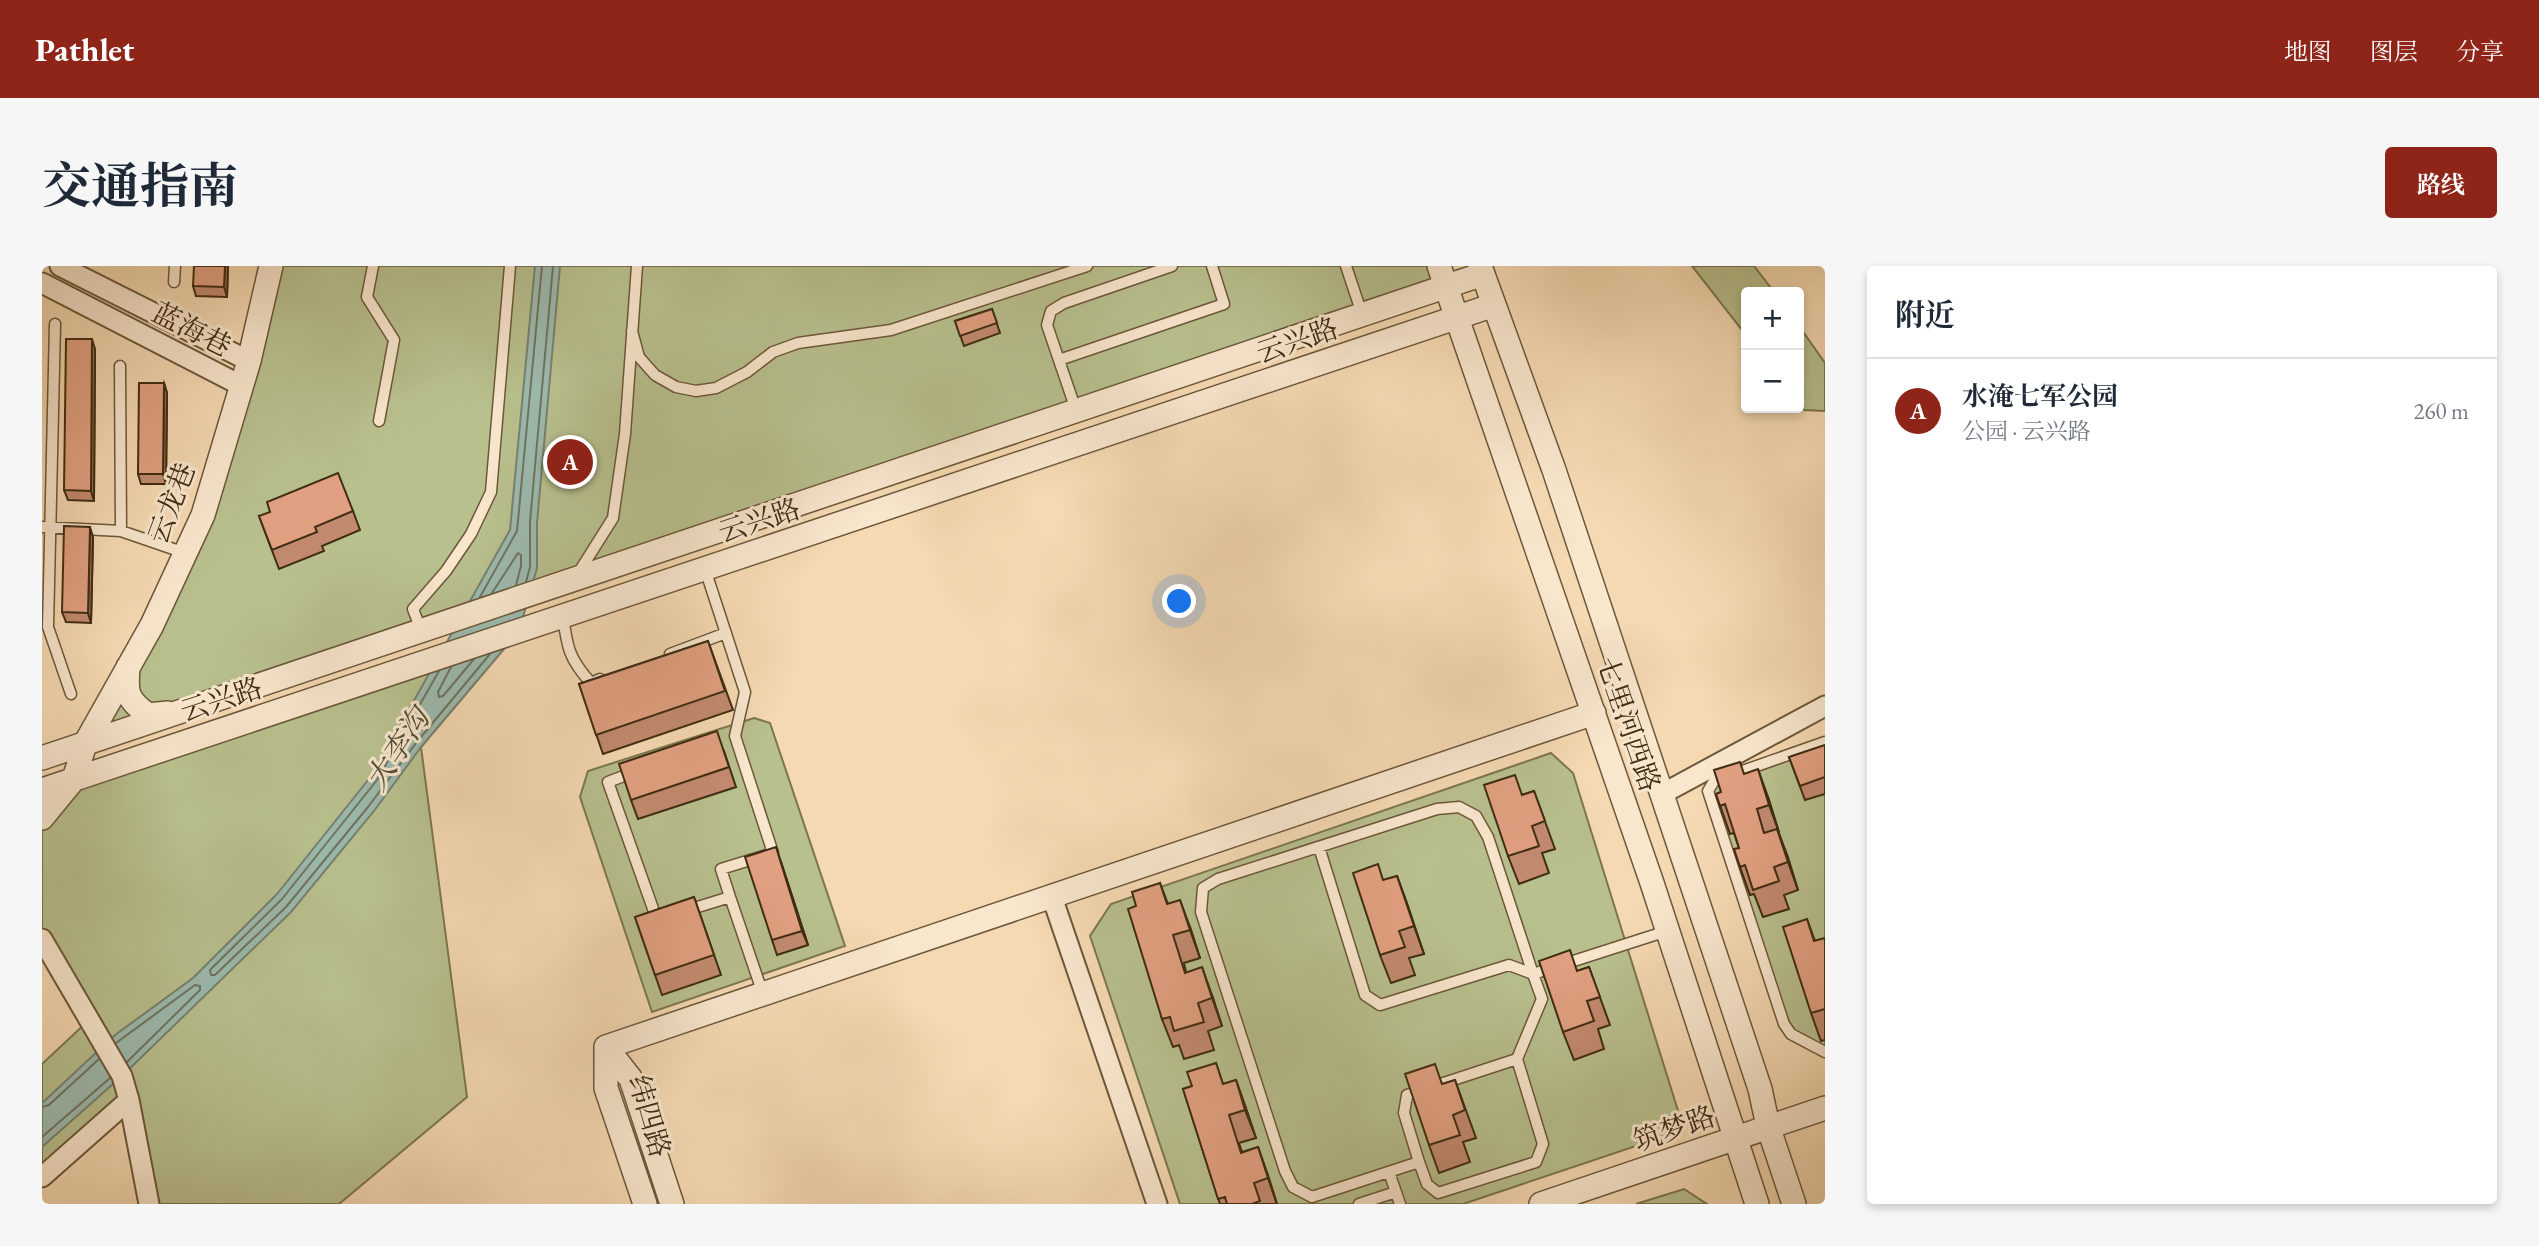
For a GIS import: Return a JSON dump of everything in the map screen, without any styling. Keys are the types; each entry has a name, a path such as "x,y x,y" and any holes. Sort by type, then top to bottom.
{"street":[{"name":"蓝海巷","path":"60,266 249,361"},
{"name":"云龙巷","path":"74,779 85,744 152,625 203,515 249,361 271,266"},
{"name":"云兴路","path":"42,758 1362,314 1443,276 1481,270"},
{"name":"七里河西路","path":"1481,270 1554,470 1760,1089 1794,1204"},
{"name":"七里河西路","path":"1443,276 1668,930 1757,1204"},
{"name":"蓝海巷","path":"42,283 242,386"},
{"name":"云兴路","path":"42,790 1494,306"},
{"path":"128,667 126,691 135,705 148,715 181,712"},
{"path":"1662,794 1825,706"},
{"path":"606,1047 1594,713"},
{"path":"42,818 74,779"},
{"path":"1052,897 1157,1204"},
{"path":"42,939 122,1076 130,1100 149,1204"},
{"name":"纬四路","path":"606,1047 606,1088 645,1204"},
{"name":"纬四路","path":"606,1047 631,1079 672,1204"},
{"path":"42,1177 130,1100"},
{"name":"筑梦路","path":"1541,1204 1583,1197 1769,1126 1825,1108"}],"lane":[{"path":"174,282 175,266"},
{"path":"373,266 367,297 394,340 379,421"},
{"path":"427,629 413,609 446,571 471,534 491,492 510,266"},
{"path":"575,579 613,518 625,434 637,266"},
{"path":"632,331 639,357 655,375 676,387 696,391 716,388 747,372 773,352 798,343 891,330 1087,266"},
{"path":"1076,410 1047,325 1051,311 1064,303 1172,266"},
{"path":"1059,360 1224,304 1212,266"},
{"path":"1346,266 1362,314"},
{"path":"55,324 47,527 48,627 71,694"},
{"path":"120,366 121,531"},
{"path":"47,527 121,531 185,554"},
{"path":"705,569 745,692 735,736 774,853 721,870 763,994"},
{"path":"553,620 567,644 575,666 591,683 615,674"},
{"path":"664,656 726,633"},
{"path":"1825,742 1714,781 1708,792 1784,1024 1791,1034 1825,1052"},
{"path":"643,769 608,782 656,920 668,916"},
{"path":"1419,1162 1312,1197 1293,1187 1285,1171 1200,912 1203,888 1218,879 1437,809 1459,807 1476,816 1488,837 1542,999 1517,1059 1543,1144 1536,1162 1438,1193 1427,1184 1419,1162 1404,1113 1407,1095 1517,1059"},
{"path":"1319,847 1365,995 1380,1005 1509,965 1533,974 1668,930"},
{"path":"681,912 730,897"},
{"path":"1389,1172 1400,1204"},
{"path":"1359,1204 1396,1192"}],"green space":[{"path":"271,266 1439,266 1446,285 85,744 203,515"},
{"path":"1692,266 1754,266 1770,287 1741,287 1741,329"},
{"path":"1804,333 1825,363 1825,411 1804,410"},
{"path":"519,631 421,747 467,1097 339,1204 149,1204 130,1101 42,1175 42,1064 89,1020 42,939 42,818 74,779"},
{"path":"754,718 770,723 845,946 652,1012 580,797 588,771"},
{"path":"1825,742 1825,1052 1791,1034 1708,791 1714,781"},
{"path":"1551,753 1573,773 1679,1114 1663,1137 1463,1204 1180,1204 1090,936 1111,904"},
{"path":"1684,1189 1707,1204 1636,1204"}],"water":[{"name":"大李沟","path":"535,266 560,266 537,523 537,568 519,631 421,747 374,811 291,912 122,1076 42,1147 42,1103 115,1035 193,978 277,894 372,775 510,530"}],"building":[{"path":"194,266 225,266 224,287 193,286"},
{"path":"992,309 997,323 960,336 955,321"},
{"path":"66,339 92,339 91,491 64,490"},
{"path":"139,383 164,383 163,474 138,474"},
{"path":"338,473 353,511 315,527 317,532 272,550 259,516 270,512 267,502"},
{"path":"64,526 90,527 88,613 62,612"},
{"path":"708,641 725,691 596,735 579,684"},
{"path":"717,731 729,767 631,800 619,764"},
{"path":"1825,745 1825,777 1800,786 1789,757"},
{"path":"1740,762 1744,774 1758,769 1769,805 1757,809 1764,833 1777,829 1788,862 1774,867 1779,881 1753,890 1745,865 1740,867 1734,849 1739,848 1725,804 1720,806 1716,794 1721,792 1714,770"},
{"path":"1515,775 1522,795 1534,791 1545,821 1532,826 1539,846 1508,856 1484,785"},
{"path":"776,847 802,931 772,940 745,857"},
{"path":"1378,864 1383,880 1397,876 1414,926 1399,931 1405,947 1380,955 1353,873"},
{"path":"1160,883 1167,904 1180,900 1190,930 1173,935 1185,973 1202,967 1212,998 1198,1003 1204,1022 1174,1031 1170,1017 1162,1019 1128,909 1136,906 1132,892"},
{"path":"694,897 714,955 655,975 635,917"},
{"path":"1807,919 1814,941 1825,938 1825,1009 1811,1013 1783,927"},
{"path":"1570,950 1577,971 1589,967 1600,997 1587,1001 1594,1021 1563,1032 1539,961"},
{"path":"1216,1063 1223,1084 1236,1080 1245,1110 1229,1115 1241,1153 1258,1147 1268,1178 1254,1183 1260,1201 1252,1204 1227,1204 1225,1197 1218,1199 1183,1089 1192,1086 1187,1072"},
{"path":"1435,1064 1442,1084 1455,1080 1465,1110 1453,1115 1460,1135 1429,1145 1405,1074"}],"place":[{"name":"水淹七军公园","path":"570,462"}]}
